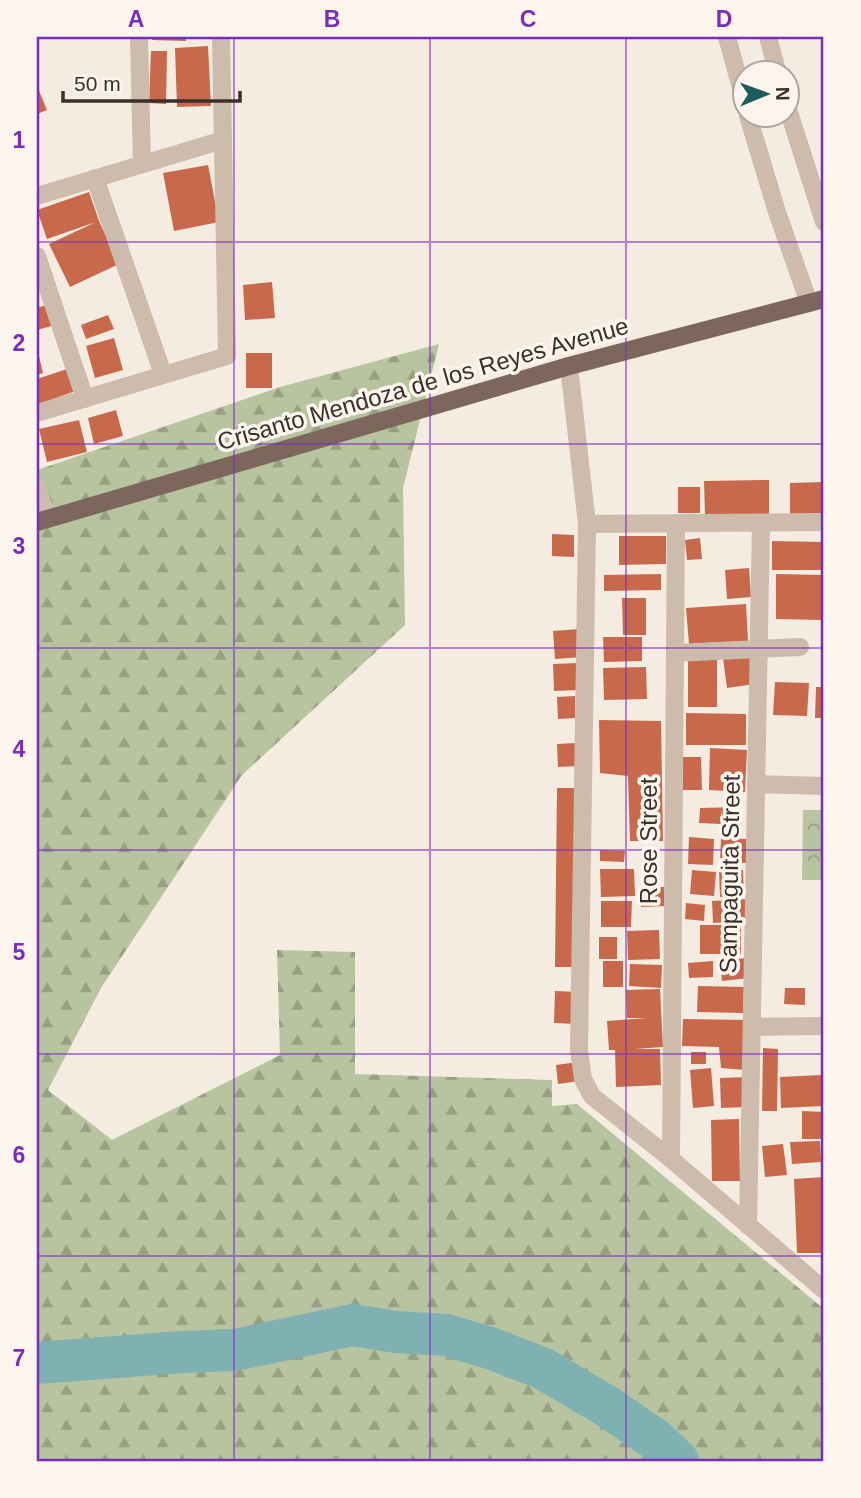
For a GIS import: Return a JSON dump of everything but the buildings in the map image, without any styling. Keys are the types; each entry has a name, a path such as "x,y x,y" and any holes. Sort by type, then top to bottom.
{"main road":[{"name":"Crisanto Mendoza de los Reyes Avenue","path":"42,520 569,366 817,301"}],"street":[{"path":"139,37 142,164"},
{"path":"37,413 227,356 220,37"},
{"path":"727,37 733,60"},
{"path":"768,37 774,60"},
{"path":"752,130 760,160 817,301"},
{"path":"795,130 824,222"},
{"path":"37,197 223,140"},
{"path":"96,178 163,374"},
{"path":"37,256 85,399"},
{"path":"569,366 587,524 580,1070 585,1087 592,1096 671,1159 824,1290"},
{"path":"37,489 42,520"},
{"path":"587,524 824,522"},
{"name":"Rose Street","path":"671,1159 676,523"},
{"name":"Sampaguita Street","path":"748,1226 761,523"},
{"path":"675,653 800,647"},
{"path":"756,784 824,786"},
{"path":"752,1027 824,1026"}],"green space":[{"path":"439,344 403,488 405,625 242,775 101,988 48,1090 112,1140 280,1055 277,950 355,952 355,1074 552,1080 552,1106 577,1104 824,1309 824,1461 37,1461 37,470 280,387"},
{"path":"803,810 824,810 824,880 802,880"}],"waterway":[{"path":"37,1363 235,1350 352,1325 396,1332 446,1335 542,1368 608,1407 656,1440 678,1461"}]}
